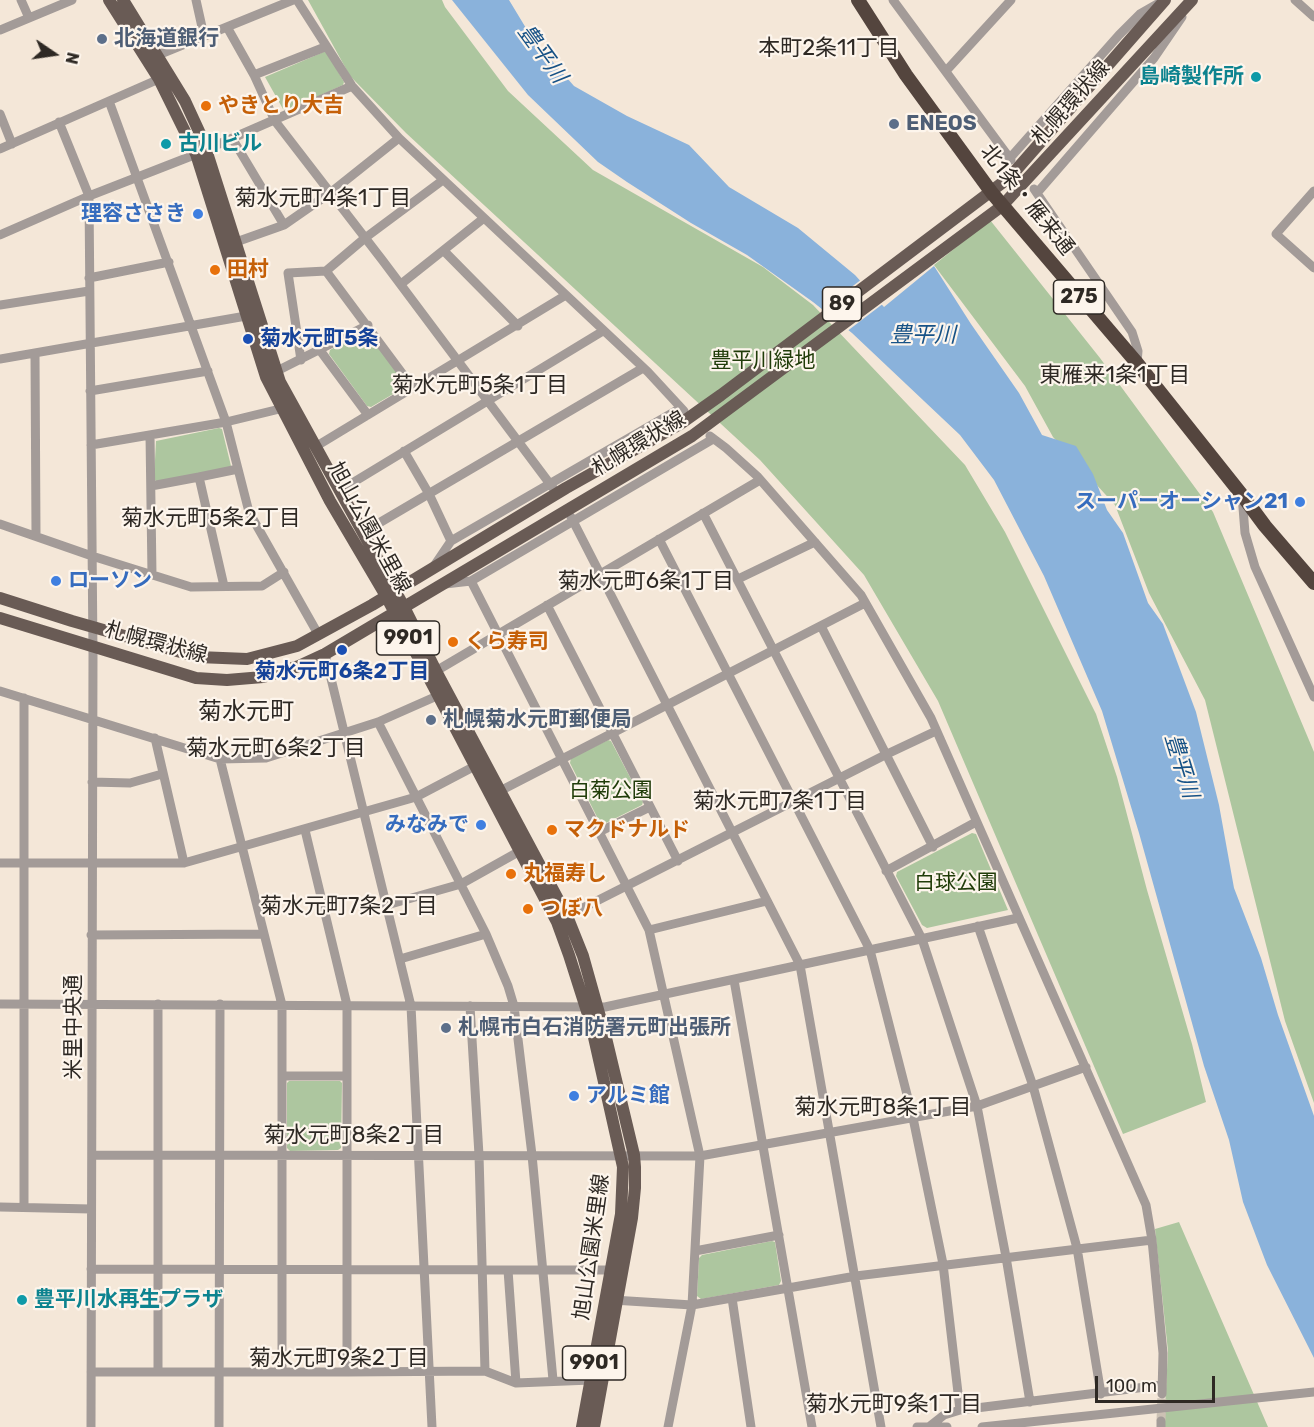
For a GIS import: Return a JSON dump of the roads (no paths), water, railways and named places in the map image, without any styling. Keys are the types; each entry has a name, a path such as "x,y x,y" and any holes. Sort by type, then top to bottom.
{"highway":[{"name":"北1条・雁来通","path":"858,0 906,75 1002,206 1137,363 1265,526 1314,583"}],"main road":[{"name":"旭山公園米里線","path":"109,0 201,151 236,242 271,374"},
{"name":"旭山公園米里線","path":"123,0 185,101 246,316 271,374 330,501 391,593"},
{"name":"札幌環状線","path":"0,598 92,627 187,654 214,659 247,659 263,656 297,646 336,626 434,566 680,424 992,193 1010,177 1165,0"},
{"name":"札幌環状線","path":"0,618 196,678 227,680 278,674 325,654 692,436 1002,206 1193,0"},
{"name":"旭山公園米里線","path":"288,407 315,447 362,533 437,696 475,766 495,793 567,916 583,956 591,1006 628,1155 634,1205 591,1380 582,1427"},
{"name":"旭山公園米里線","path":"399,610 436,671 495,793 520,851 557,922 591,1006"},
{"name":"旭山公園米里線","path":"594,1427 611,1300 611,1270 621,1215 628,1155"}],"street":[{"path":"21,0 29,18"},
{"path":"0,30 72,0"},
{"path":"196,0 204,36"},
{"path":"158,55 295,0 352,86 399,138 643,368 682,409 551,486 451,541 434,566"},
{"path":"893,0 1010,159 1119,35 1140,14 1165,0"},
{"path":"946,71 1011,0"},
{"path":"1137,363 1138,351 1132,332 1035,191 1154,58 1193,0"},
{"path":"1297,1 1314,17"},
{"path":"227,27 254,75 275,121 551,486"},
{"path":"254,75 325,47"},
{"path":"0,149 159,79"},
{"path":"0,235 88,196 275,121 352,86"},
{"path":"109,100 139,177 226,422 249,512 318,634"},
{"path":"0,114 12,144"},
{"path":"59,122 88,196"},
{"path":"232,138 284,225"},
{"path":"236,242 284,225 330,193 399,138"},
{"path":"301,360 288,273 326,271 365,238 443,180"},
{"path":"1314,191 1276,234 1314,268"},
{"name":"米里中央通","path":"88,196 92,556 91,1427"},
{"path":"401,285 484,218"},
{"path":"444,251 518,326"},
{"path":"89,278 169,262"},
{"path":"326,271 413,388"},
{"path":"0,305 89,291"},
{"path":"315,447 566,296"},
{"path":"0,359 246,316"},
{"path":"271,374 368,326"},
{"path":"339,491 603,330"},
{"path":"319,349 368,415"},
{"path":"35,353 36,535"},
{"path":"362,533 643,368"},
{"path":"90,391 208,371"},
{"path":"91,445 226,422 288,407"},
{"path":"150,435 152,574"},
{"path":"439,585 471,581 711,437 760,480 861,595 931,718 1146,1205 1152,1240 1163,1353 1162,1389 960,1410 944,1414 930,1426"},
{"path":"404,451 429,494 451,541"},
{"path":"151,486 238,468"},
{"path":"199,477 224,586"},
{"path":"436,671 760,480"},
{"path":"1242,495 1245,533 1255,567 1314,698"},
{"path":"703,513 922,939 977,1106 1006,1257 1030,1402"},
{"path":"572,519 800,965 881,1427"},
{"path":"0,524 191,587 262,586 284,572"},
{"path":"659,539 870,950 913,1118 943,1264 960,1410"},
{"path":"738,579 815,542"},
{"path":"471,581 650,930 700,1156 692,1305 668,1427"},
{"path":"495,793 865,603"},
{"path":"547,605 678,861"},
{"path":"821,626 933,847"},
{"path":"325,654 411,1006 432,1427"},
{"path":"0,691 220,759 266,758 378,722 437,696"},
{"path":"24,698 24,1207"},
{"path":"378,722 486,934 514,1006 532,1155 553,1380"},
{"path":"567,916 936,731"},
{"path":"155,738 184,863"},
{"path":"220,759 282,1005 282,1372"},
{"path":"0,863 184,863 305,830 416,796 475,766"},
{"path":"92,782 130,783 162,774"},
{"path":"599,832 650,807"},
{"path":"886,871 976,822"},
{"path":"305,830 347,1005 347,1372"},
{"path":"387,905 461,884 520,851"},
{"path":"650,930 767,901"},
{"path":"0,1004 605,1007 1018,918"},
{"path":"978,926 1033,1086 1077,1248 1101,1394"},
{"path":"91,935 264,934"},
{"path":"400,959 486,934"},
{"path":"734,980 812,1427"},
{"path":"158,1004 158,1371"},
{"path":"219,1427 220,1004"},
{"path":"470,1006 478,1155 485,1371"},
{"path":"92,1155 700,1156 977,1106 1086,1067"},
{"path":"282,1076 347,1076"},
{"path":"0,1207 91,1209"},
{"path":"695,1251 779,1235"},
{"path":"611,1300 692,1305 856,1276 1152,1240"},
{"path":"91,1269 611,1270"},
{"path":"508,1270 516,1383"},
{"path":"732,1298 751,1427"},
{"path":"91,1371 485,1371 516,1383 591,1380"},
{"path":"982,1427 1314,1392"},
{"path":"917,1427 946,1427"}],"water":[{"name":"豊平川","path":"452,0 509,0 532,38 574,86 627,116 689,145 729,187 798,228 855,275 884,307 934,266 1019,393 1042,435 1076,446 1093,474 1107,510 1123,533 1148,603 1163,624 1196,712 1219,805 1234,888 1261,958 1278,1015 1314,1116 1314,1358 1267,1265 1243,1202 1229,1140 1204,1066 1139,833 1102,711 1044,576 994,480 960,435 852,333 747,255 691,223 598,162 528,95"}],"tunnel":[{"path":"1161,1421 1162,1394"}],"place":[{"name":"北海道銀行","path":"102,39"},
{"name":"島崎製作所","path":"1256,77"},
{"name":"やきとり大吉","path":"206,106"},
{"name":"ENEOS","path":"894,124"},
{"name":"古川ビル","path":"166,144"},
{"name":"理容ささき","path":"198,214"},
{"name":"田村","path":"215,270"},
{"name":"菊水元町5条","path":"248,339"},
{"name":"スーパーオーシャン21","path":"1300,502"},
{"name":"ローソン","path":"56,581"},
{"name":"くら寿司","path":"453,642"},
{"name":"菊水元町6条2丁目","path":"342,650"},
{"name":"札幌菊水元町郵便局","path":"431,720"},
{"name":"みなみで","path":"481,825"},
{"name":"マクドナルド","path":"552,830"},
{"name":"丸福寿し","path":"511,874"},
{"name":"つぼ八","path":"528,909"},
{"name":"札幌市白石消防署元町出張所","path":"446,1028"},
{"name":"アルミ館","path":"574,1096"},
{"name":"豊平川水再生プラザ","path":"22,1300"}],"district":[{"name":"本町2条11丁目","path":"829,49"},
{"name":"菊水元町4条1丁目","path":"323,199"},
{"name":"東雁来1条1丁目","path":"1115,376"},
{"name":"菊水元町5条1丁目","path":"480,386"},
{"name":"菊水元町5条2丁目","path":"211,519"},
{"name":"菊水元町6条1丁目","path":"646,582"},
{"name":"菊水元町","path":"246,712"},
{"name":"菊水元町6条2丁目","path":"276,749"},
{"name":"菊水元町7条1丁目","path":"780,802"},
{"name":"菊水元町7条2丁目","path":"349,907"},
{"name":"菊水元町8条1丁目","path":"883,1108"},
{"name":"菊水元町8条2丁目","path":"354,1136"},
{"name":"菊水元町9条2丁目","path":"339,1359"},
{"name":"菊水元町9条1丁目","path":"894,1405"}],"park label":[{"name":"豊平川緑地","path":"763,361"},
{"name":"白菊公園","path":"611,791"},
{"name":"白球公園","path":"956,883"}]}
